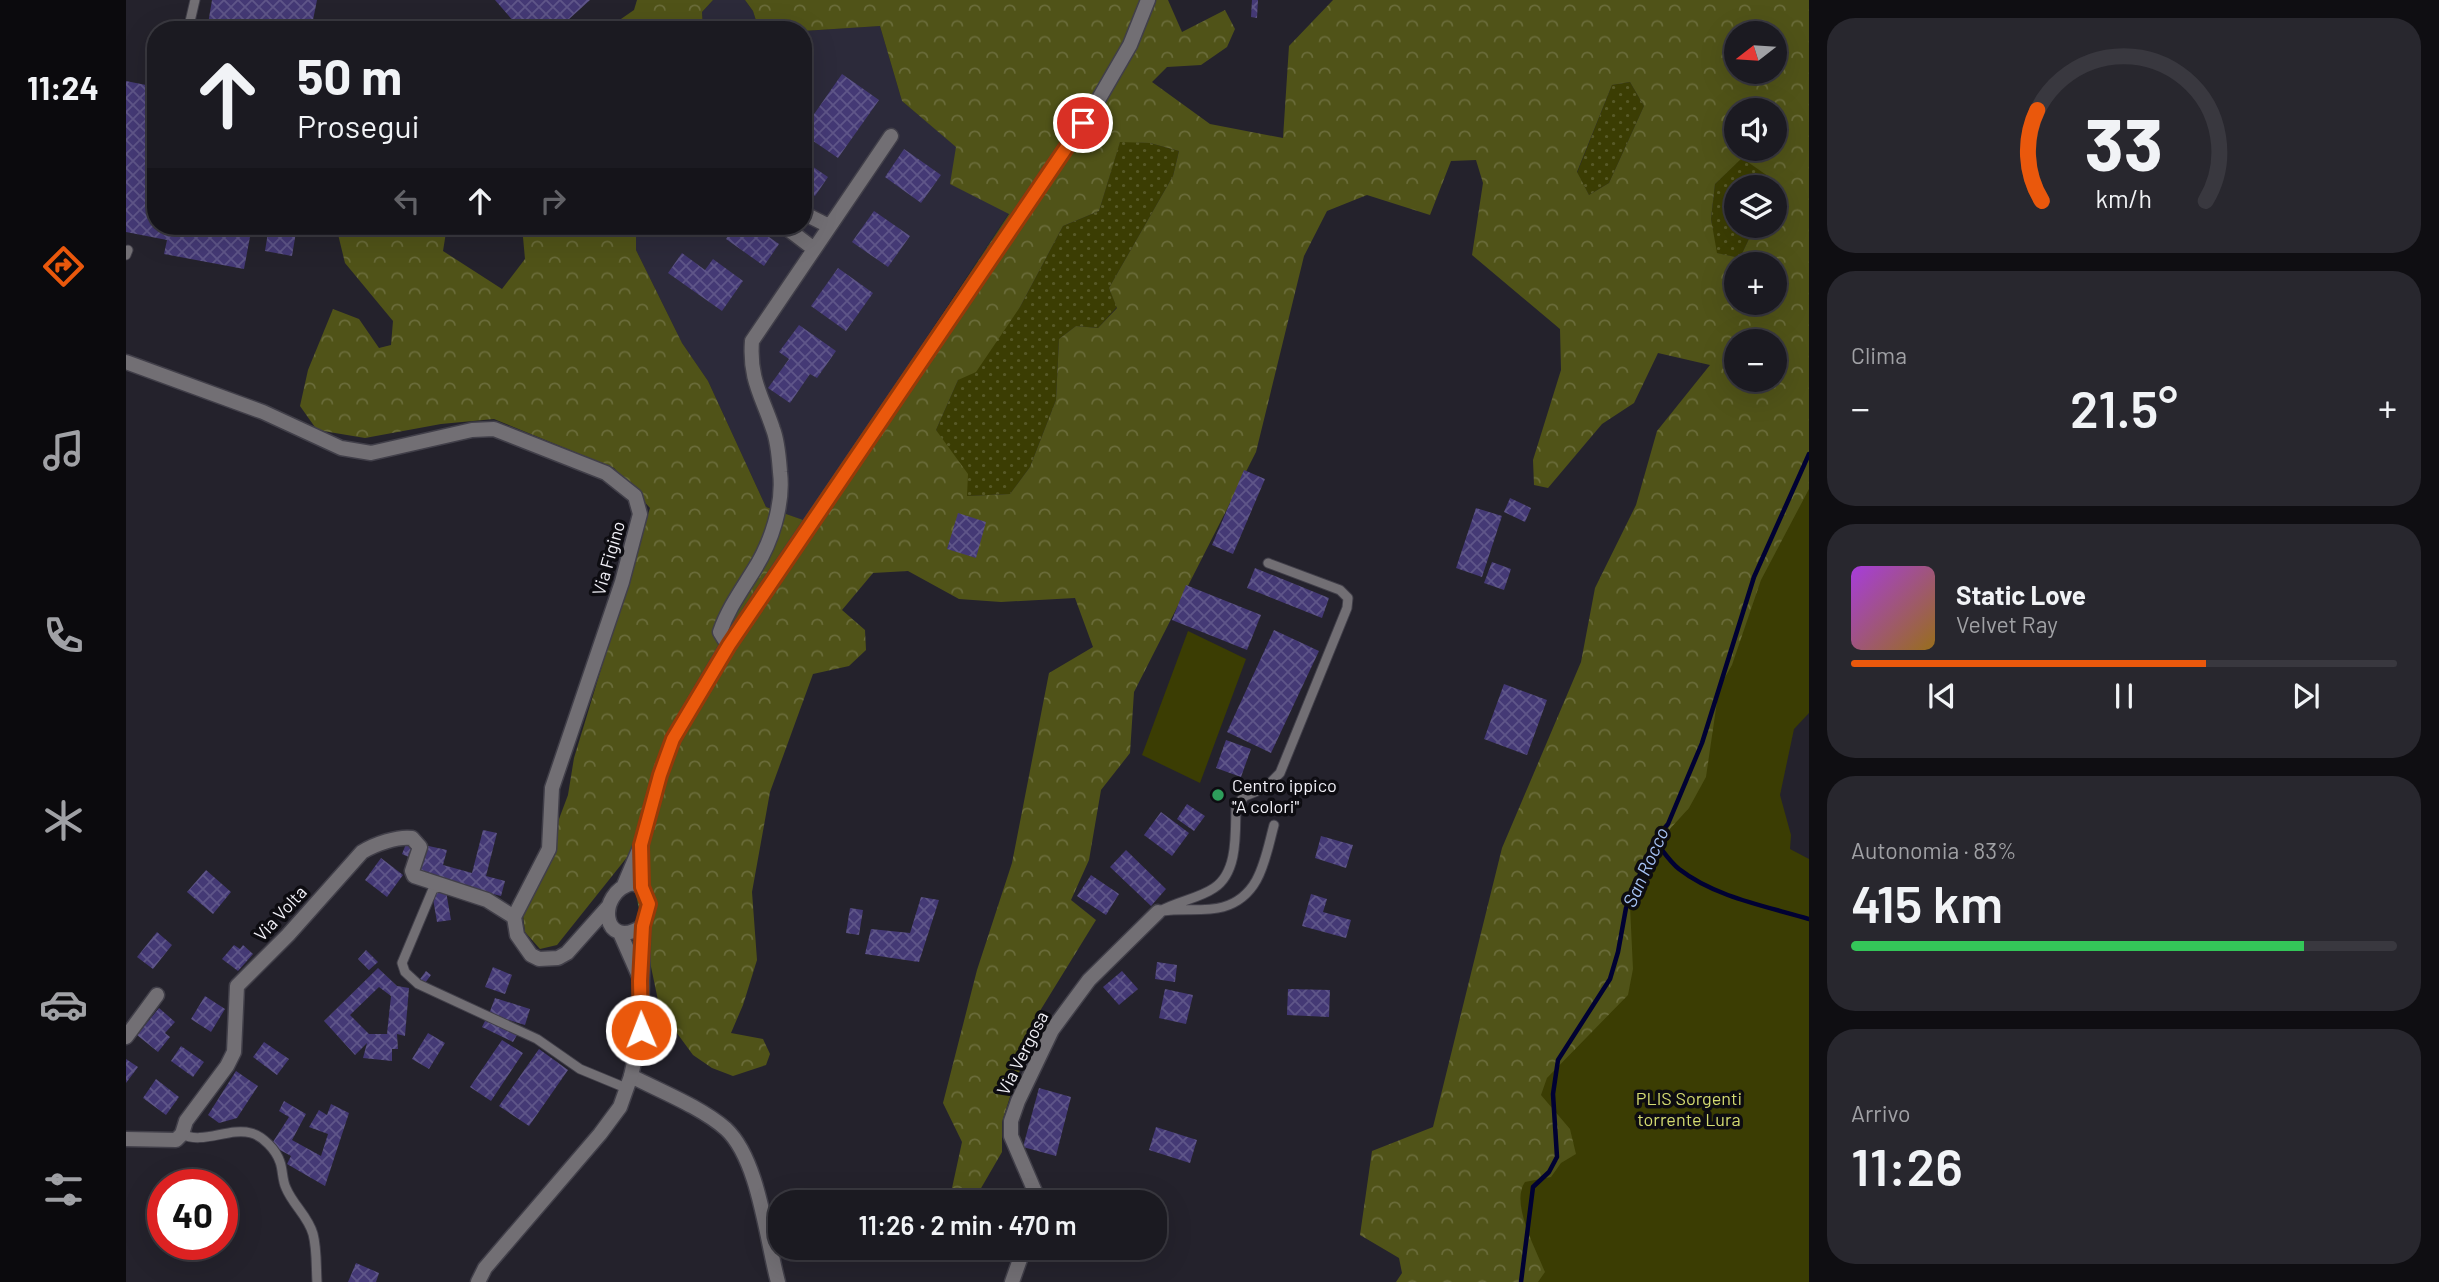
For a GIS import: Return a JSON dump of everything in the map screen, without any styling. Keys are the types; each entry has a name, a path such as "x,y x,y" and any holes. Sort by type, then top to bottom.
{"street":[{"path":"514,916 517,935 531,955 540,959 558,958 568,953 590,929 624,885 641,845 673,739 729,645 1097,102 1130,46 1148,0"},
{"path":"729,645 720,632 725,618 755,568 779,508 781,474 774,431 759,395 750,362 752,341 891,135"},
{"path":"812,218 829,226"},
{"path":"796,235 814,249"},
{"name":"Via Figino","path":"126,362 263,412 341,449 371,453 472,430 494,429 606,473 635,496 640,514 622,582 552,788 549,849 514,916"},
{"name":"Via Volta","path":"182,1133 186,1121 227,1066 234,1052 237,1035 237,986 362,852 400,837 412,838 419,847 412,871 414,876 487,901 514,916"},
{"path":"478,1282 485,1268 620,1107 641,1030 643,926 649,904 642,887 641,845"},
{"path":"624,885 633,883 642,887"},
{"path":"608,907 609,924 617,931 640,981"},
{"name":"Via Vergosa","path":"1034,1190 1011,1136 1011,1121 1018,1101 1059,1020 1089,980 1158,912"},
{"path":"590,929 635,931 643,926"},
{"path":"126,1037 157,995"},
{"path":"628,1082 715,1120 742,1149 752,1171 778,1282"},
{"path":"126,1139 176,1140 182,1133"},
{"path":"1012,1282 1020,1260"}],"lane":[{"path":"190,21 195,0"},
{"path":"1158,912 1174,902 1216,887 1230,869 1236,805 1245,796 1265,788 1280,774 1347,608 1348,598 1340,590 1268,563"},
{"path":"1158,912 1222,907 1247,894 1260,879 1274,825"},
{"path":"446,886 433,889 402,962 405,972 418,984 537,1039 580,1069 628,1082"},
{"path":"182,1133 193,1138 237,1131 250,1132 261,1137 281,1163 285,1187 308,1221 314,1236 317,1282"}],"shaded area":[{"path":"713,0 745,0 756,21 702,21 702,12"},
{"path":"880,26 902,101 957,147 951,184 1009,213 805,521 766,507 708,381 682,343 636,250 636,235 812,235 812,30"}],"green space":[{"path":"637,0 713,0 702,12 702,21 618,21 634,10"},
{"path":"745,0 1168,0 1182,32 1225,10 1235,29 1227,47 1201,65 1167,67 1152,82 1210,124 1283,138 1289,46 1333,0 1809,0 1809,695 1792,727 1778,803 1809,1282 1396,1282 1402,1273 1399,1258 1360,1235 1372,1151 1433,1127 1502,848 1581,662 1595,588 1636,505 1657,431 1710,365 1658,353 1634,403 1602,424 1548,488 1534,485 1533,460 1561,370 1560,329 1472,255 1483,183 1476,160 1451,161 1430,215 1367,195 1327,211 1304,256 1256,452 1134,692 1130,753 1101,790 1089,860 1071,900 1096,920 1035,1019 1036,1040 1016,1078 1002,1122 1002,1152 980,1190 952,1190 962,1142 943,1103 977,970 1012,863 1049,673 1093,647 1075,598 1001,602 959,599 908,571 873,573 842,610 865,630 866,650 849,666 813,674 770,792 752,892 757,960 731,1033 763,1039 770,1054 766,1065 733,1076 712,1068 693,1055 660,1010 628,856 557,945 540,949 525,932 523,915 568,795 574,758 650,508 614,468 494,419 441,424 365,438 317,430 300,406 308,370 333,309 359,319 379,348 391,345 393,321 345,263 338,235 446,235 443,251 502,289 525,259 523,235 636,235 636,250 682,343 708,381 766,507 806,521 1009,214 950,184 956,147 902,101 880,26 812,30 812,21 756,21","holes":["1630,82 1644,106 1609,183 1589,195 1577,172 1612,85","1120,142 1150,143 1179,151 1173,176 1109,288 1117,308 1098,328 1076,326 1059,339 1056,400 1030,467 1010,494 967,496 968,474 936,430 958,380 976,372 1020,307 1063,226 1099,211"]},
{"path":"1630,82 1644,106 1609,183 1589,195 1577,173 1612,85"},
{"path":"1120,141 1150,143 1179,151 1173,176 1109,288 1117,307 1098,328 1076,326 1059,339 1056,400 1030,467 1010,494 967,496 936,430 958,380 1020,307 1063,226 1099,211"},
{"path":"1738,161 1748,161 1767,175 1724,175"},
{"path":"1724,175 1724,238 1749,238 1743,252 1716,253 1711,219 1715,184"},
{"name":"PLIS Sorgenti torrente Lura","path":"1809,489 1809,713 1794,729 1780,795 1791,835 1790,849 1809,859 1809,1282 1538,1282 1545,1272 1522,1214 1521,1191 1525,1182 1551,1177 1561,1163 1576,1154 1570,1129 1541,1095 1547,1078 1628,995 1633,969 1630,906 1659,841 1689,808 1706,777 1719,688 1732,665 1761,580"},
{"path":"1188,631 1246,659 1200,783 1142,755"}],"building":[{"path":"212,0 317,0 313,21 208,21"},
{"path":"495,0 590,0 567,21 513,21"},
{"path":"1252,0 1258,0 1257,18 1251,17"},
{"path":"842,74 879,100 838,158 812,140 812,117"},
{"path":"126,81 147,85 147,235 250,235 244,269 164,254 167,240 126,232"},
{"path":"904,149 941,175 921,203 885,177"},
{"path":"812,166 828,177 815,196 812,194"},
{"path":"874,211 910,236 888,267 852,242"},
{"path":"268,235 296,235 292,256 265,251"},
{"path":"729,235 770,235 769,237 779,244 764,266 726,239"},
{"path":"682,253 705,270 713,259 743,281 722,311 668,273"},
{"path":"838,268 873,293 846,331 811,306"},
{"path":"799,325 836,351 817,378 810,374 790,403 768,388 789,359 779,352"},
{"path":"1244,470 1265,479 1233,554 1212,545"},
{"path":"1510,498 1531,508 1525,522 1504,512"},
{"path":"1476,508 1502,516 1482,577 1456,568"},
{"path":"958,513 986,522 976,558 947,549"},
{"path":"1492,562 1511,569 1504,590 1484,583"},
{"path":"1255,568 1329,598 1322,618 1247,588"},
{"path":"1186,585 1261,615 1247,650 1172,620"},
{"path":"1274,630 1319,651 1271,753 1227,732"},
{"path":"1504,684 1547,700 1527,755 1484,739"},
{"path":"1226,740 1251,749 1241,777 1216,768"},
{"path":"1187,804 1205,816 1194,831 1177,819"},
{"path":"1161,812 1189,833 1172,856 1144,835"},
{"path":"483,830 497,833 486,876 505,881 501,896 417,875 424,845 447,850 443,865 472,873"},
{"path":"1321,836 1353,845 1346,868 1315,858"},
{"path":"406,844 415,848 411,858 402,854"},
{"path":"1126,850 1166,889 1151,906 1110,867"},
{"path":"381,858 403,875 387,897 365,880"},
{"path":"206,870 231,892 213,914 187,892"},
{"path":"1091,875 1119,894 1106,915 1077,896"},
{"path":"446,891 451,920 437,922 432,893"},
{"path":"1311,894 1327,899 1323,912 1351,920 1346,938 1302,926"},
{"path":"921,897 939,900 919,962 865,954 871,929 910,933"},
{"path":"850,908 863,910 859,935 846,933"},
{"path":"157,932 172,945 153,969 137,957"},
{"path":"234,945 240,949 243,945 253,954 238,971 222,959"},
{"path":"366,950 378,962 369,970 358,959"},
{"path":"1157,962 1177,965 1175,982 1155,979"},
{"path":"493,967 512,975 505,994 485,987"},
{"path":"378,968 397,986 409,988 405,1036 397,1034 398,1049 392,1049 392,1061 363,1058 367,1043 355,1055 324,1021","holes":["379,987 391,996 387,1034 369,1034 350,1015"]},
{"path":"426,971 431,975 425,983 420,979"},
{"path":"1122,971 1138,989 1119,1005 1103,987"},
{"path":"1165,989 1193,995 1186,1024 1159,1018"},
{"path":"1288,989 1330,990 1329,1017 1287,1015"},
{"path":"205,996 225,1009 211,1032 191,1019"},
{"path":"495,998 530,1009 525,1025 489,1014"},
{"path":"159,1008 175,1022 165,1033 170,1037 158,1052 137,1035"},
{"path":"486,1019 517,1035 513,1042 482,1027"},
{"path":"428,1033 445,1043 429,1069 412,1059"},
{"path":"502,1040 523,1053 491,1101 470,1087"},
{"path":"264,1042 289,1059 277,1075 253,1057"},
{"path":"181,1046 204,1062 193,1077 171,1061"},
{"path":"539,1049 568,1070 529,1126 499,1106"},
{"path":"126,1059 138,1067 126,1083"},
{"path":"236,1071 258,1086 237,1118 219,1123 208,1115"},
{"path":"156,1079 179,1097 166,1115 143,1098"},
{"path":"1039,1088 1071,1097 1056,1156 1023,1147"},
{"path":"284,1101 306,1114 292,1140 321,1156 328,1134 309,1127 319,1110 327,1115 331,1104 349,1113 325,1186 287,1164 291,1156 271,1145 289,1117 279,1111"},
{"path":"1156,1127 1197,1140 1190,1163 1149,1150"},
{"path":"356,1263 379,1273 376,1282 348,1282"}],"waterway":[{"name":"San Rocco","path":"1521,1282 1533,1187 1549,1172 1557,1157 1553,1094 1558,1060 1610,979 1626,908 1654,840 1668,824 1702,743 1754,577 1809,454"},
{"path":"1654,840 1679,869 1708,887 1741,900 1809,919"}],"place":[{"name":"Centro ippico \"A colori\"","path":"1218,795"}],"route":[{"path":"641,1030 643,926 649,904 642,887 641,845 673,739 729,645 1083,123"}]}
